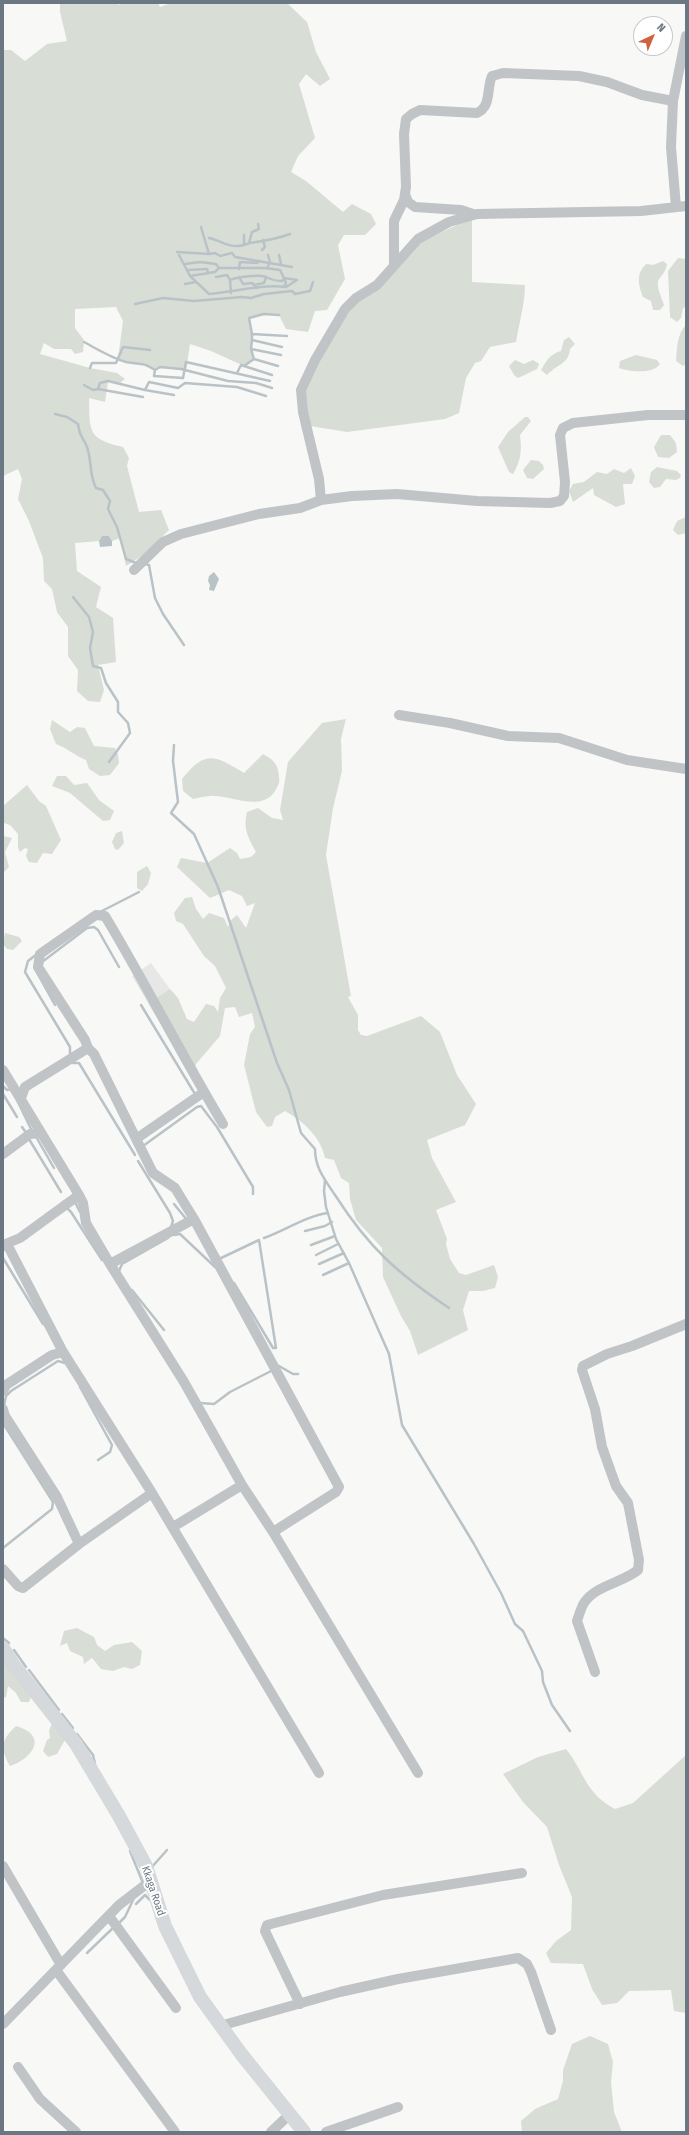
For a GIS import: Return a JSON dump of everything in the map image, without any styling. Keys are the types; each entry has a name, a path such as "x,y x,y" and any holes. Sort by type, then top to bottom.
{"street":[{"path":"321,500 319,479 303,412 301,390 315,360 345,309 356,298 377,285 414,243 429,232 449,222 474,214 641,211 681,206 671,147 673,101 686,36"},
{"path":"474,214 461,210 415,207 408,202 405,194 406,119 412,114 420,110 477,113 483,110 488,102 488,84 492,76 503,73 579,76 607,82 642,95 673,101"},
{"path":"394,266 394,221 405,194"},
{"path":"134,570 163,542 181,534 259,514 300,508 321,500 352,496 397,494 477,501 550,503 560,501 564,496 565,482 560,435 563,428 573,423 648,416 686,415"},
{"path":"399,714 450,723 508,736 559,738 627,760 686,769"},
{"path":"224,1124 204,1092 142,977 105,916 96,915 40,954 38,966 85,1040 88,1048 94,1054 153,1173 175,1188 194,1219 339,1486 336,1492 273,1532"},
{"path":"13,1086 25,1086 88,1048"},
{"path":"3,1070 83,1203 86,1223 110,1264 184,1382 242,1485 273,1532 418,1773"},
{"path":"21,1098 25,1086"},
{"path":"136,1139 204,1092"},
{"path":"3,1154 30,1134 41,1133"},
{"path":"3,1246 20,1238 79,1196"},
{"path":"110,1264 194,1219"},
{"path":"3,1246 8,1246 63,1352 173,1527 201,1576 231,1623 252,1663 319,1773"},
{"path":"595,1672 577,1621 584,1603 595,1593 629,1578 638,1570 639,1560 628,1503 616,1486 602,1447 594,1409 582,1370 583,1366 595,1359 686,1324"},
{"path":"3,1391 6,1385 52,1355 63,1352"},
{"path":"3,1409 5,1416 57,1497 79,1544"},
{"path":"173,1527 242,1485"},
{"path":"3,1569 18,1586 23,1588 79,1544 152,1493"},
{"name":"Kkaga Road","path":"3,1648 13,1664 87,1760 146,1866 149,1882 165,1926 200,1997 220,2026 304,2132"},
{"path":"3,1866 59,1968 175,2132"},
{"path":"300,2004 265,1931 267,1925 383,1895 522,1872"},
{"path":"3,2024 119,1905 149,1882"},
{"path":"109,1916 176,2008"},
{"path":"220,2026 340,1992 398,1979 518,1958 527,1964 531,1972 551,2030"},
{"path":"18,2067 40,2099 76,2132"},
{"path":"326,2132 398,2107"},
{"path":"271,2132 289,2115"}],"shaded area":[{"path":"60,3 117,3 119,5 122,3 158,3 160,7 171,3 287,3 307,22 316,52 330,79 320,86 306,74 299,84 315,138 298,156 291,172 306,181 343,212 352,204 371,214 376,224 365,235 344,235 338,245 345,279 327,310 315,311 308,332 286,329 279,315 264,314 250,318 254,359 244,366 211,351 190,344 186,371 160,367 155,370 145,365 118,359 123,321 116,307 75,309 75,328 84,340 83,352 75,354 71,349 54,349 44,343 40,354 90,368 117,373 125,379 120,383 108,382 105,402 89,398 91,426 97,437 103,441 123,447 129,458 127,466 139,512 161,510 169,530 145,554 126,566 120,538 112,541 109,536 102,536 99,541 75,543 77,571 101,587 96,607 113,618 116,662 98,665 104,690 100,702 88,701 77,691 78,670 68,656 68,627 57,612 52,589 44,581 43,558 29,521 18,499 22,479 18,469 3,476 3,50 11,50 25,61 47,44 67,41 60,12"},
{"path":"472,218 472,282 525,285 523,306 516,342 490,347 481,361 475,363 466,378 459,413 445,419 347,432 310,426 304,390 312,371 342,321 359,299 418,243"},
{"path":"678,258 686,259 686,307 683,308 681,318 677,322 670,317 668,271"},
{"path":"663,261 667,264 659,279 658,285 664,305 660,310 653,310 651,301 643,297 639,283 639,275 646,264 653,265"},
{"path":"686,325 686,364 683,366 676,361 676,356 679,337"},
{"path":"569,337 575,344 570,349 567,358 562,364 547,375 541,370 551,356 561,351 564,340"},
{"path":"636,355 657,360 660,364 657,367 647,371 635,371 619,368 620,361"},
{"path":"515,360 524,364 533,360 539,364 537,369 518,378 514,375 509,366"},
{"path":"525,417 528,417 531,421 520,435 520,455 518,465 513,474 509,472 498,447 508,432"},
{"path":"661,435 670,435 676,443 677,452 669,458 658,457 654,447"},
{"path":"531,460 539,461 543,465 544,469 533,479 527,478 523,470"},
{"path":"657,467 677,471 681,475 680,478 676,480 666,479 660,487 654,488 649,482 651,472"},
{"path":"631,468 635,476 632,484 623,484 625,504 616,507 594,495 593,488 573,502 569,491 573,484 584,482 597,472 607,474 614,469 624,473"},
{"path":"686,517 686,533 678,535 673,530 677,521"},
{"path":"102,536 109,536 112,541 112,546 100,547 99,541"},
{"path":"214,572 219,579 214,591 209,590 210,585 208,581 209,576"},
{"path":"346,719 341,739 342,771 333,808 326,855 351,996 348,997 358,1015 358,1030 361,1035 367,1036 421,1016 440,1032 457,1075 476,1104 465,1125 427,1140 432,1158 456,1202 436,1210 447,1239 446,1244 450,1259 459,1273 466,1275 494,1265 498,1277 495,1288 483,1291 469,1291 463,1310 468,1330 418,1355 410,1331 401,1316 383,1277 382,1248 356,1220 350,1199 349,1183 341,1178 334,1160 325,1158 320,1143 305,1125 292,1115 285,1111 275,1117 272,1126 267,1127 256,1112 244,1065 250,1034 255,1027 252,1013 239,1017 235,1007 225,1008 220,1036 196,1064 192,1076 148,1003 170,989 178,998 187,1019 194,1022 206,1004 214,1006 218,1012 220,998 226,988 215,966 204,956 183,924 176,921 174,913 185,898 192,897 196,909 203,919 209,913 224,918 228,927 230,921 237,915 246,928 255,903 247,906 242,896 229,890 210,898 177,867 181,858 207,863 230,848 237,853 240,859 251,857 256,852 247,833 247,812 258,808 272,818 283,820 280,810 288,762 322,723"},
{"path":"52,720 70,732 77,727 85,728 94,746 115,748 119,763 110,775 100,776 89,769 86,760 56,744 50,729"},
{"path":"263,754 275,763 278,769 279,779 275,791 263,801 255,802 212,796 193,799 183,791 182,779 190,769 205,759 211,758 218,760 244,773"},
{"path":"57,776 66,776 74,785 87,783 99,800 114,811 110,820 103,821 70,793 52,786"},
{"path":"27,785 39,801 46,806 61,840 52,854 43,853 37,863 29,862 26,856 28,849 25,848 20,852 18,848 18,834 10,825 3,824 3,806"},
{"path":"122,831 124,843 118,850 115,849 112,842 116,833"},
{"path":"3,836 12,838 5,852 9,867 3,873"},
{"path":"147,866 151,873 148,884 142,891 137,888 137,872"},
{"path":"5,933 19,937 22,941 13,950 7,949 3,944"},
{"path":"151,963 170,989 148,1003 132,976"},
{"path":"77,1628 94,1637 97,1645 105,1651 114,1645 132,1642 142,1651 140,1665 132,1669 124,1667 113,1671 101,1669 92,1658 84,1664 83,1657 70,1651 67,1643 60,1646 64,1631"},
{"path":"3,1658 35,1687 29,1702 21,1702 16,1693 8,1686 6,1697 3,1698"},
{"path":"52,1723 65,1740 57,1754 48,1757 43,1751 47,1740 50,1738 49,1731"},
{"path":"16,1726 26,1730 32,1735 34,1746 26,1758 10,1766 5,1754 4,1744 7,1736"},
{"path":"566,1749 591,1789 605,1803 615,1809 633,1803 686,1755 686,2013 674,2011 671,1990 629,1991 617,2003 602,2005 592,1989 583,1964 551,1963 546,1953 556,1941 571,1930 572,1897 559,1865 547,1827 523,1802 503,1774 538,1757"},
{"path":"590,2036 608,2044 613,2062 611,2082 614,2112 622,2132 522,2132 521,2121 535,2109 558,2099 563,2081 563,2070 572,2044"}],"waterway":[{"path":"249,243 252,232 259,229 258,224"},
{"path":"201,227 209,254"},
{"path":"209,238 238,246 275,239 290,234"},
{"path":"244,235 244,245"},
{"path":"262,250 265,247 263,240"},
{"path":"177,252 215,253 220,256 232,253 235,257 292,267"},
{"path":"179,255 190,276 209,294 257,287 286,287 297,280"},
{"path":"268,255 270,262 268,266"},
{"path":"279,255 281,264"},
{"path":"239,269 240,262 257,263 260,261"},
{"path":"185,264 200,262 216,264 219,268"},
{"path":"190,276 215,272 219,268 265,268 280,270 284,278 297,280"},
{"path":"188,270 207,269 208,273"},
{"path":"216,277 227,275 230,280 243,277 263,276 282,281 284,278 286,283 284,287"},
{"path":"239,277 243,284 252,283 257,288"},
{"path":"254,285 264,283 266,277"},
{"path":"230,280 231,293"},
{"path":"185,284 196,282"},
{"path":"135,304 163,298 194,301 242,297 251,298 264,294 292,291 295,294 310,291 313,282"},
{"path":"252,334 249,318 264,314 279,315"},
{"path":"252,340 252,334 287,336"},
{"path":"251,349 252,340 282,347"},
{"path":"84,342 115,358 126,362 143,364 155,370 160,367 181,369 228,381 256,383 272,388"},
{"path":"90,368 92,363 116,363 123,347 150,350"},
{"path":"254,359 251,349 281,355"},
{"path":"244,366 254,359 278,366"},
{"path":"155,370 154,376 183,378 186,362 270,381"},
{"path":"237,373 241,365 272,375"},
{"path":"84,385 93,390 98,389 100,383 108,381 145,390 149,382 178,388 185,383 237,387 266,396"},
{"path":"98,389 143,397"},
{"path":"145,390 174,395"},
{"path":"55,414 67,417 78,424 81,435 89,452 91,473 96,488 103,490 110,501 108,509 117,527 126,559 136,563"},
{"path":"145,564 149,565 155,598 163,614 184,645"},
{"path":"73,597 89,617 93,632 90,648 93,666 101,668 106,683 118,702 118,712 128,723 130,733 109,762"},
{"path":"174,745 173,761 178,802 171,813 194,834 218,887 277,1063 289,1090 301,1133 315,1149 315,1156 324,1179 372,1245 399,1271 449,1308"},
{"path":"100,912 139,892"},
{"path":"42,962 87,928 94,927 98,930 119,967"},
{"path":"37,954 28,961 25,972 70,1047 70,1055"},
{"path":"35,969 55,1005"},
{"path":"141,1005 195,1094"},
{"path":"73,1063 79,1063 135,1155"},
{"path":"3,1086 7,1090 11,1089"},
{"path":"3,1094 17,1117"},
{"path":"17,1100 32,1131"},
{"path":"143,1146 197,1107 201,1106 217,1127 253,1187 253,1194"},
{"path":"22,1127 27,1134"},
{"path":"35,1135 54,1168"},
{"path":"29,1139 61,1192"},
{"path":"138,1161 170,1213 173,1221 171,1227"},
{"path":"325,1180 324,1191 326,1207 336,1239 349,1263 389,1354 402,1425 474,1544 501,1593 515,1624 523,1631 542,1671 543,1682 552,1705 570,1731"},
{"path":"75,1202 80,1212"},
{"path":"174,1204 187,1220"},
{"path":"66,1207 71,1212 102,1260"},
{"path":"264,1238 304,1220 328,1213"},
{"path":"305,1231 325,1226 332,1222"},
{"path":"174,1235 180,1234 215,1267"},
{"path":"311,1245 335,1236"},
{"path":"119,1271 122,1264 168,1238"},
{"path":"219,1259 259,1240 276,1348 273,1348 234,1283"},
{"path":"316,1255 338,1244"},
{"path":"319,1264 344,1253"},
{"path":"3,1258 43,1324"},
{"path":"323,1275 349,1263"},
{"path":"132,1290 164,1330"},
{"path":"4,1406 6,1396 11,1391 58,1361 65,1363"},
{"path":"279,1366 293,1374 298,1374"},
{"path":"200,1403 214,1404 230,1392 273,1370"},
{"path":"80,1387 112,1445 110,1452 98,1460"},
{"path":"3,1423 53,1502 52,1509 3,1548"},
{"path":"3,1638 9,1643"},
{"path":"14,1650 26,1667"},
{"path":"29,1670 59,1710"},
{"path":"62,1714 73,1728"},
{"path":"77,1734 93,1755 95,1764"},
{"path":"151,1868 167,1850"},
{"path":"130,1851 143,1883"},
{"path":"136,1904 145,1895 150,1900"},
{"path":"118,1924 125,1917 134,1898"},
{"path":"87,1953 114,1927"}]}
